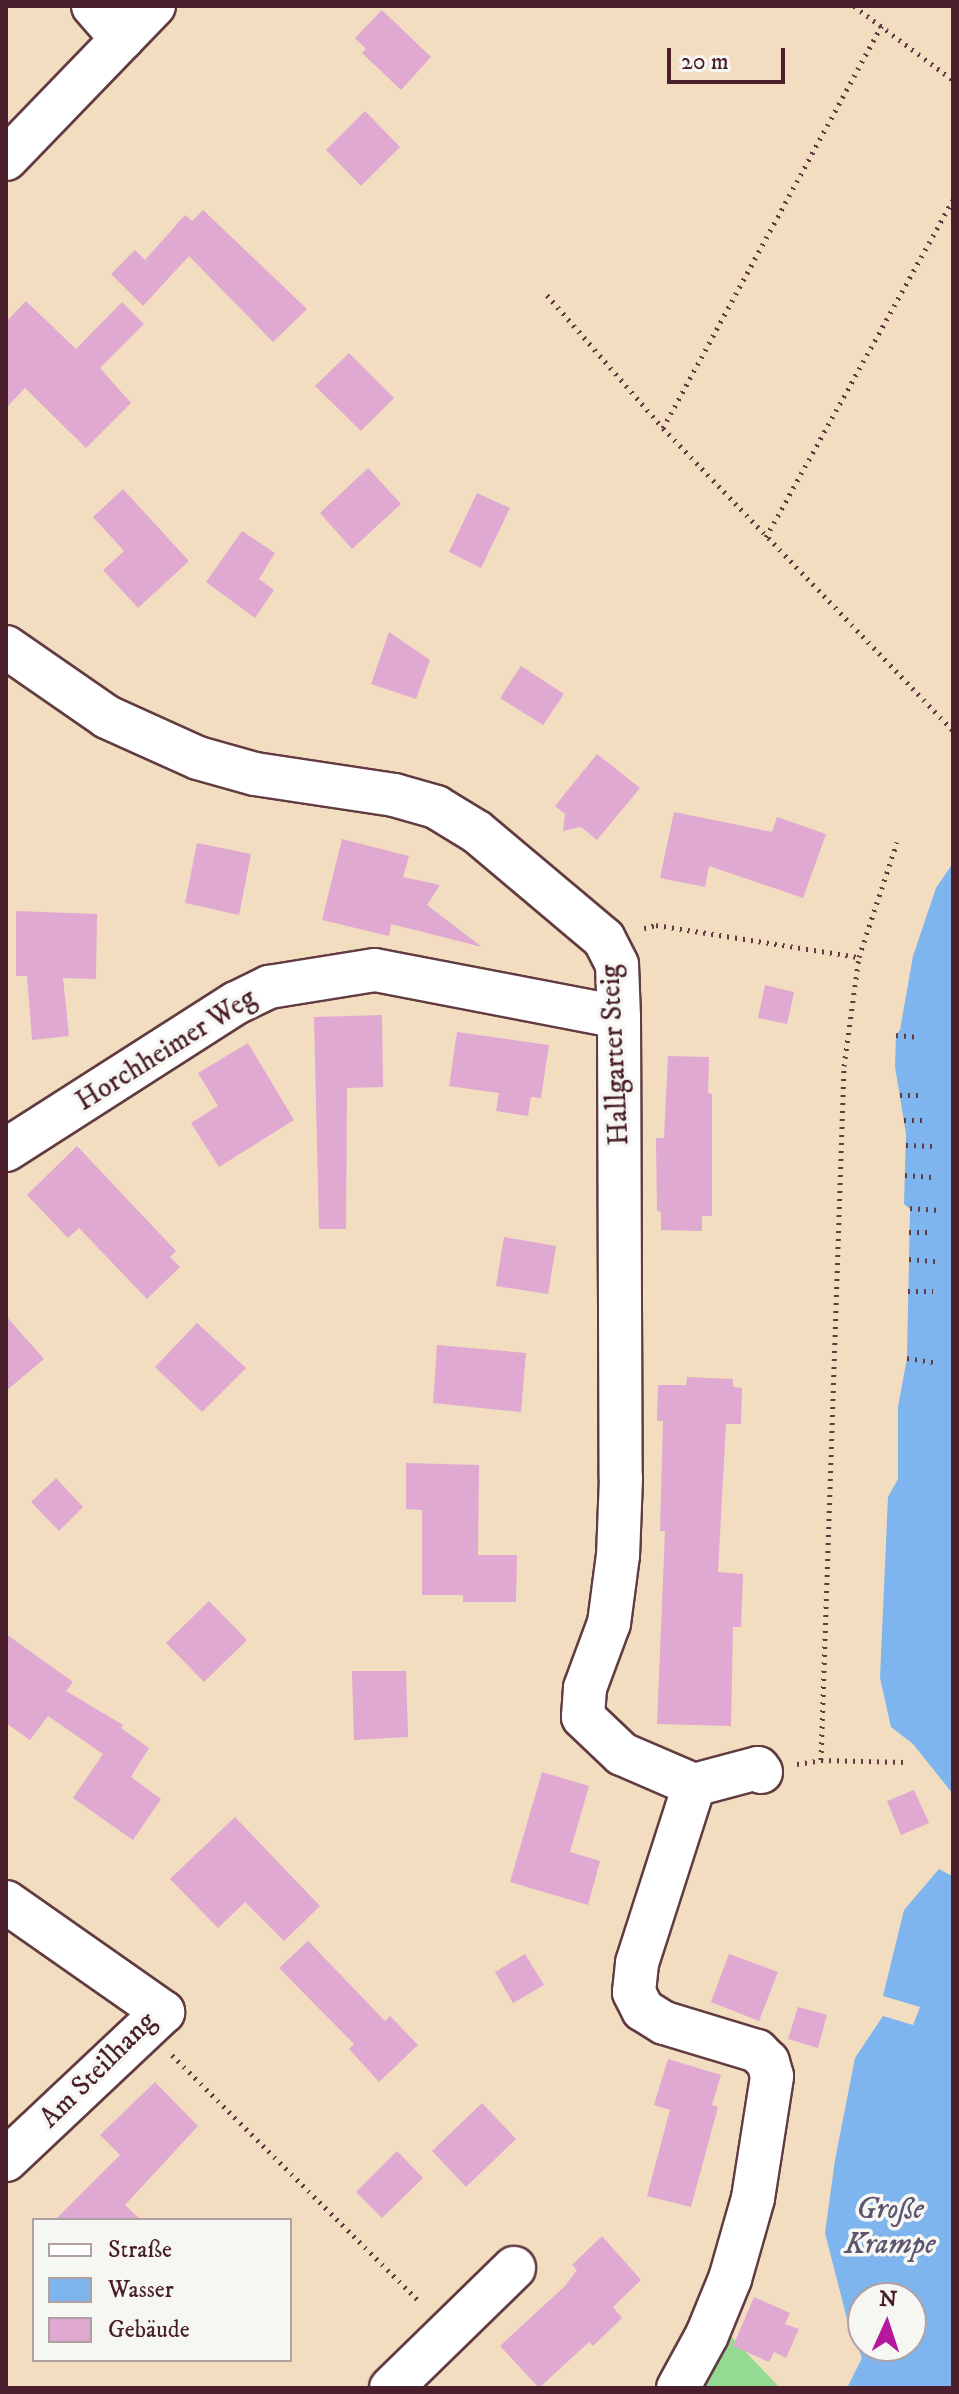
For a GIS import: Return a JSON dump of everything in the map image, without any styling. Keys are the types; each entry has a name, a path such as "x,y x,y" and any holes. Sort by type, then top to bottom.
{"street":[{"path":"93,6 122,39"},
{"path":"6,159 154,6"},
{"name":"Hallgarter Steig","path":"6,647 107,717 198,758 255,774 394,795 436,807 477,832 604,939 617,965 619,1017 622,1322 618,1555 609,1623 585,1688 583,1717 622,1754 694,1785"},
{"name":"Horchheimer Weg","path":"6,1150 236,1003 269,987 375,970 619,1017"},
{"path":"678,2388 707,2335 730,2279 753,2198 772,2076 768,2062 757,2051 664,2023 643,2010 634,1992 637,1963 694,1785 758,1768 761,1772"},
{"name":"Am Steilhang","path":"6,1902 163,2012 6,2160"},
{"path":"391,2388 514,2268"}],"path":[{"path":"854,6 953,80"},
{"path":"663,428 882,24"},
{"path":"766,537 953,200"},
{"path":"547,295 663,428 953,730"},
{"path":"821,1760 844,1066 859,957 897,842"},
{"path":"604,939 656,925 859,957"},
{"path":"896,1035 917,1037"},
{"path":"900,1095 919,1095"},
{"path":"904,1120 926,1120"},
{"path":"906,1145 936,1146"},
{"path":"905,1175 933,1177"},
{"path":"910,1208 939,1210"},
{"path":"909,1232 932,1232"},
{"path":"909,1259 941,1262"},
{"path":"908,1291 933,1291"},
{"path":"907,1358 938,1363"},
{"path":"761,1772 765,1779 784,1767 821,1760 906,1762"},
{"name":"Am Steilhang","path":"179,2062 414,2296"}],"green space":[{"path":"723,2328 780,2388 695,2388"}],"water":[{"path":"953,863 953,1794 913,1744 891,1727 880,1678 888,1497 898,1479 898,1407 907,1358 910,1209 904,1204 906,1134 895,1067 896,1035 900,1030 913,956 936,888"},
{"name":"Große Krampe","path":"939,1869 950,1875 953,1872 953,2388 847,2388 860,2362 927,2362 927,2282 847,2282 847,2319 825,2233 835,2160 855,2058 883,2016 913,2025 920,2007 883,1996 904,1910"}],"building":[{"path":"382,10 431,57 401,90 362,53 366,49 355,38"},
{"path":"365,111 400,147 361,186 326,150"},
{"path":"203,210 307,309 273,342 189,256 143,306 111,274 135,250 145,260 185,215 192,221"},
{"path":"26,301 76,349 122,302 144,324 100,368 131,403 86,448 25,388 6,408 6,322"},
{"path":"349,353 394,398 361,431 315,386"},
{"path":"368,468 401,504 352,549 320,513"},
{"path":"123,489 189,561 138,608 103,570 124,551 93,517"},
{"path":"477,493 510,508 481,568 449,552"},
{"path":"242,531 275,553 259,579 274,590 255,618 206,582"},
{"path":"389,632 430,660 416,699 371,684"},
{"path":"521,666 564,694 543,725 500,698"},
{"path":"597,754 640,788 597,840 581,827 563,831 565,814 555,806"},
{"path":"674,812 772,832 777,817 826,834 803,898 709,866 705,887 660,878"},
{"path":"342,839 409,856 403,877 440,885 427,905 482,947 391,924 389,936 322,920"},
{"path":"197,843 251,854 239,915 185,903"},
{"path":"16,911 97,914 96,979 63,978 69,1036 32,1040 27,976 16,976"},
{"path":"765,985 794,992 787,1024 758,1018"},
{"path":"382,1015 383,1087 347,1088 346,1229 319,1229 314,1017"},
{"path":"457,1032 549,1045 541,1098 531,1097 528,1116 496,1111 499,1093 449,1086"},
{"path":"248,1043 294,1120 219,1167 191,1123 218,1106 198,1073"},
{"path":"668,1056 709,1057 712,1216 702,1216 702,1231 661,1230 661,1212 657,1211 656,1138 664,1138"},
{"path":"77,1146 176,1251 170,1257 180,1267 147,1299 79,1228 68,1238 27,1195"},
{"path":"504,1237 556,1246 548,1294 496,1286"},
{"path":"6,1316 44,1359 6,1391"},
{"path":"197,1323 246,1368 202,1412 155,1367"},
{"path":"437,1345 526,1353 521,1412 433,1403"},
{"path":"687,1377 733,1379 733,1387 742,1388 741,1424 726,1424 718,1572 743,1574 741,1627 733,1627 731,1726 657,1724 665,1531 660,1531 663,1421 657,1421 658,1385 686,1385"},
{"path":"406,1463 479,1465 478,1555 517,1555 516,1602 463,1602 463,1595 422,1595 422,1510 406,1509"},
{"path":"56,1478 83,1507 59,1531 31,1502"},
{"path":"209,1601 247,1640 204,1682 166,1643"},
{"path":"6,1634 73,1682 66,1691 123,1725 121,1728 149,1748 131,1777 161,1799 133,1840 73,1798 103,1754 48,1716 30,1740 6,1723"},
{"path":"352,1671 406,1671 408,1737 354,1740"},
{"path":"542,1772 589,1786 570,1852 600,1861 588,1905 510,1882"},
{"path":"914,1790 929,1823 901,1835 887,1801"},
{"path":"235,1817 320,1906 284,1941 245,1902 218,1928 170,1879"},
{"path":"308,1941 385,2021 390,2016 418,2045 379,2082 349,2049 354,2044 279,1968"},
{"path":"525,1954 544,1985 513,2003 495,1972"},
{"path":"729,1954 778,1972 759,2021 711,2002"},
{"path":"798,2007 827,2015 818,2048 788,2039"},
{"path":"668,2059 721,2075 712,2105 718,2107 691,2207 647,2196 670,2110 654,2105"},
{"path":"155,2082 198,2126 125,2205 139,2218 57,2218 120,2155 100,2135"},
{"path":"482,2103 516,2139 466,2187 432,2151"},
{"path":"397,2151 423,2178 382,2218 356,2192"},
{"path":"602,2236 641,2280 613,2307 622,2318 593,2346 589,2342 539,2388 500,2346 565,2286 577,2270 572,2265"},
{"path":"754,2297 790,2313 785,2324 799,2329 786,2358 774,2352 769,2362 733,2346"}]}
